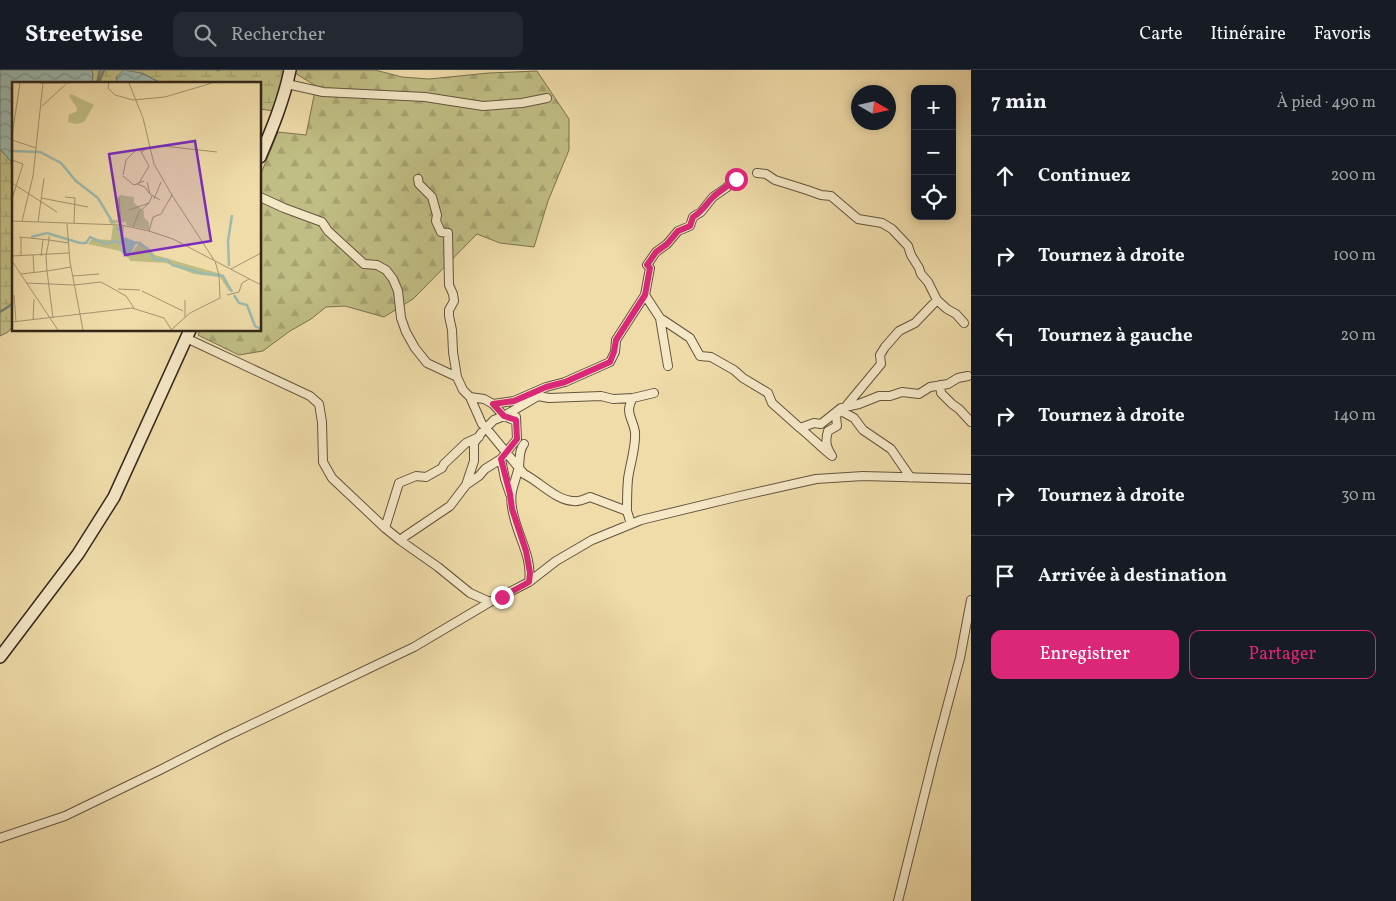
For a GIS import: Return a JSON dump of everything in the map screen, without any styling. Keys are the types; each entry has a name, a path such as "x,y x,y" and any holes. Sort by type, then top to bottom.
{"main road":[{"path":"261,155 271,131 290,70"},
{"path":"0,657 78,554 114,497 188,334"}],"street":[{"path":"287,84 323,92 425,97 483,106 522,103 547,98"},
{"path":"757,173 766,174 775,180 821,195 831,196 858,219 882,223 892,229 908,246 920,274 928,282 937,300 956,314 964,324"},
{"path":"493,404 514,401 546,387 565,382 610,362 616,340 645,295 650,268 647,265 656,252 667,244 678,231 690,226 693,217 701,212 713,197 742,176"},
{"path":"418,179 419,184 432,197 437,215 436,221 441,232 448,233 450,285 454,301 449,310 449,316 457,377 463,390 470,397 484,426 504,456 519,467 524,474 562,499 576,502 590,497 627,511"},
{"path":"261,197 322,222 328,232 364,264 377,265 386,270 393,279 398,291 401,318 415,348 427,364 457,377"},
{"path":"645,295 660,318 690,338 700,356 711,357 768,393 772,403 832,456 825,440 828,431 837,426 836,416 881,364 880,355 885,347 899,331 915,323 937,300"},
{"path":"660,318 668,366"},
{"path":"188,334 310,396 319,404 322,422 323,462 332,478 401,541 438,567 470,593 490,602"},
{"path":"800,428 814,423 821,424 844,406 859,404 878,396 890,396 902,392 919,394 930,387 948,384 958,378 968,376"},
{"path":"940,385 941,393 959,408 971,422"},
{"path":"466,486 474,461 474,443 484,426 538,396 549,398 601,396 613,399 633,398 654,393"},
{"path":"470,397 484,399 493,404 504,416 516,420"},
{"path":"631,524 627,511 628,478 635,431 629,408 633,398"},
{"path":"844,406 843,412 854,418 864,430 891,449 911,478"},
{"path":"401,541 404,537 450,506 466,486 485,469 504,456 517,439 516,408"},
{"path":"385,528 399,483 416,476 426,477 442,468 466,443 478,438"},
{"path":"510,494 519,467 520,448 524,444"},
{"path":"504,456 512,509 526,551 530,573 529,582"},
{"path":"0,838 65,816 414,647 490,602 529,582 556,560 592,540 641,520 736,496 816,479 863,476 971,479"},
{"path":"898,901 960,658 971,600"}],"green space":[{"path":"91,70 284,70 274,111 261,109 261,82 159,82 142,73 116,77 117,82 92,82 93,74"},
{"path":"296,70 375,70 402,77 429,79 489,73 537,71 569,119 569,150 548,201 534,247 500,243 477,234 413,299 384,317 345,306 326,307 263,351 239,355 198,335 200,331 261,331 261,174 278,132 306,135 316,86 295,73"},
{"path":"0,149 12,163 12,327 0,336"}],"water":[{"path":"0,70 91,70 93,74 92,82 12,82 12,163 0,149"},
{"path":"124,70 141,73 159,82 117,82 116,77"}],"waterway":[{"path":"97,82 100,70"},
{"path":"99,82 104,70"},
{"path":"0,312 12,304"}],"route":[{"path":"502,597 529,582 530,573 526,551 512,509 501,459 517,439 516,420 504,416 493,404 514,401 546,387 565,382 610,362 616,340 645,295 650,268 647,265 656,252 667,244 678,231 690,226 693,217 701,212 713,197 736,179"}]}
